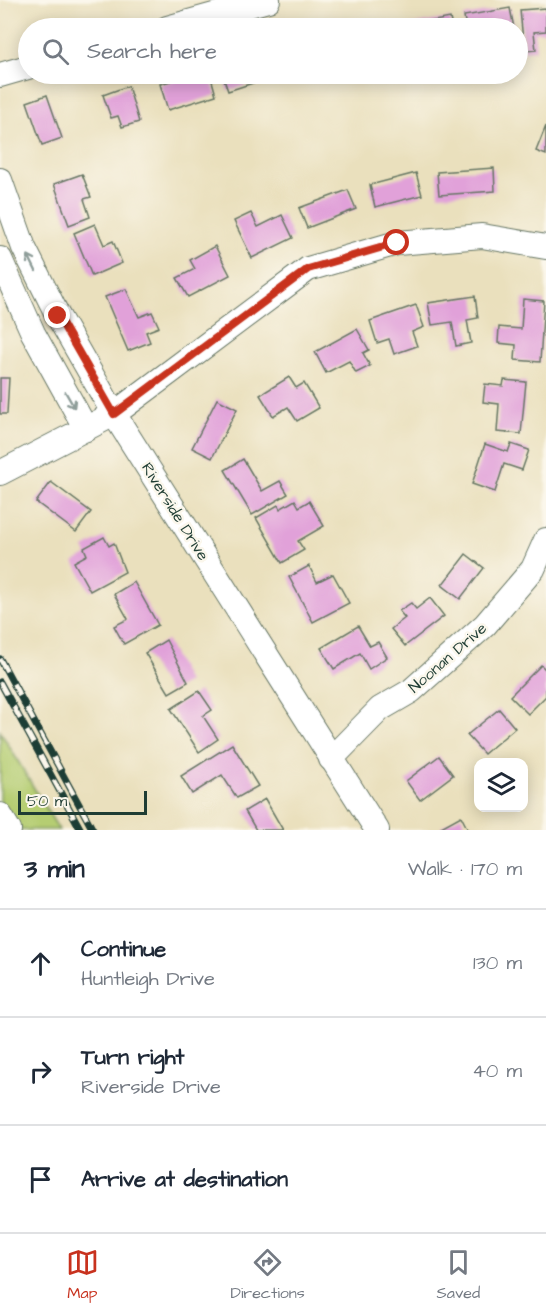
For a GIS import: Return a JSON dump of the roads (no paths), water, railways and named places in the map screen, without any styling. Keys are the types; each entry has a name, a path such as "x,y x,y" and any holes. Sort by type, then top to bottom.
{"street":[{"path":"202,18 268,0"},
{"path":"0,75 18,70"},
{"name":"Riverside Drive","path":"0,180 24,248 58,316 114,414 376,830"},
{"path":"0,473 114,414 308,269 397,243 482,236 546,247"},
{"path":"0,259 33,333 86,429"},
{"name":"Noonan Drive","path":"331,759 380,709 411,691 485,625 534,569 546,540"},
{"path":"0,815 9,830"}],"railway":[{"path":"0,659 93,830"},
{"path":"0,682 81,830"}]}
